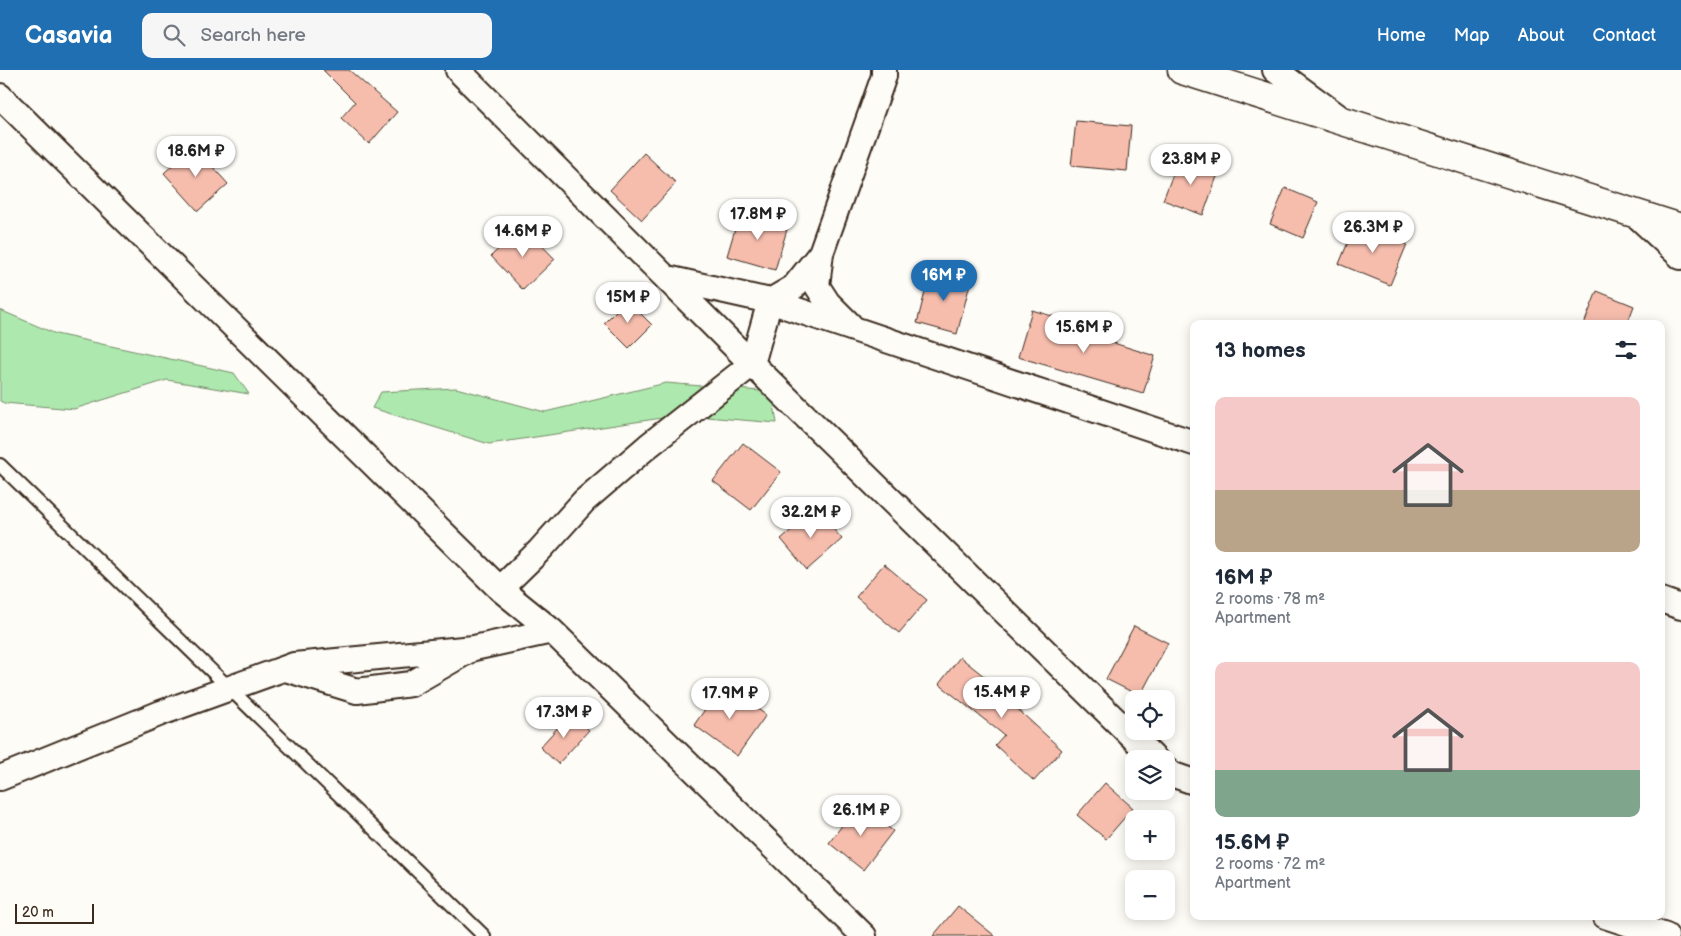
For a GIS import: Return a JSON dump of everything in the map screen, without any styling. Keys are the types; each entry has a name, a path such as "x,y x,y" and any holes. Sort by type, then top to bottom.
{"street":[{"path":"458,70 752,364 1146,750"},
{"path":"1182,70 1681,228"},
{"path":"1275,70 1341,119"},
{"path":"854,329 828,303 817,286 821,254 886,72"},
{"path":"0,96 500,589 552,631 864,936"},
{"path":"1633,212 1681,257"},
{"path":"500,589 539,551 584,501 648,446 752,364 770,301 794,287 821,254"},
{"path":"667,278 770,301 1190,442"},
{"path":"1665,601 1681,607"},
{"path":"0,778 161,714 294,665 474,648 552,631"},
{"path":"285,669 357,691 412,684 474,648"},
{"path":"1175,775 1190,781"},
{"path":"1617,920 1666,936"}],"lane":[{"path":"0,465 484,936"}],"green space":[{"path":"0,310 56,334 234,373 249,394 167,380 74,409 4,403 0,401"},
{"path":"666,383 772,392 777,423 682,415 489,444 372,408 381,392 456,388 545,412"}],"building":[{"path":"323,70 349,70 397,112 369,144 341,118 355,102"},
{"path":"1076,121 1131,126 1127,171 1071,166"},
{"path":"194,146 228,184 198,211 164,173"},
{"path":"644,153 676,183 642,220 610,190"},
{"path":"1180,156 1219,171 1203,215 1163,200"},
{"path":"1285,188 1318,202 1303,238 1270,224"},
{"path":"740,212 788,226 775,270 727,256"},
{"path":"1356,223 1407,244 1390,285 1339,264"},
{"path":"523,226 555,259 523,290 491,256"},
{"path":"931,269 971,280 957,334 917,323"},
{"path":"1597,291 1634,306 1629,320 1586,320"},
{"path":"627,300 652,325 629,348 604,323"},
{"path":"1032,310 1075,323 1072,330 1155,356 1143,394 1018,357"},
{"path":"743,443 781,472 751,510 713,481"},
{"path":"816,509 842,539 807,570 781,539"},
{"path":"884,564 927,600 899,633 856,597"},
{"path":"1134,626 1168,643 1143,690 1128,690 1106,679"},
{"path":"960,657 1000,689 998,691 1062,750 1034,781 995,745 1004,735 939,684"},
{"path":"723,684 766,715 737,756 694,725"},
{"path":"571,713 589,730 558,764 540,747"},
{"path":"1105,783 1133,808 1131,810 1125,810 1125,817 1106,839 1077,815"},
{"path":"858,804 893,831 863,870 829,843"},
{"path":"958,906 995,936 933,936"}]}
